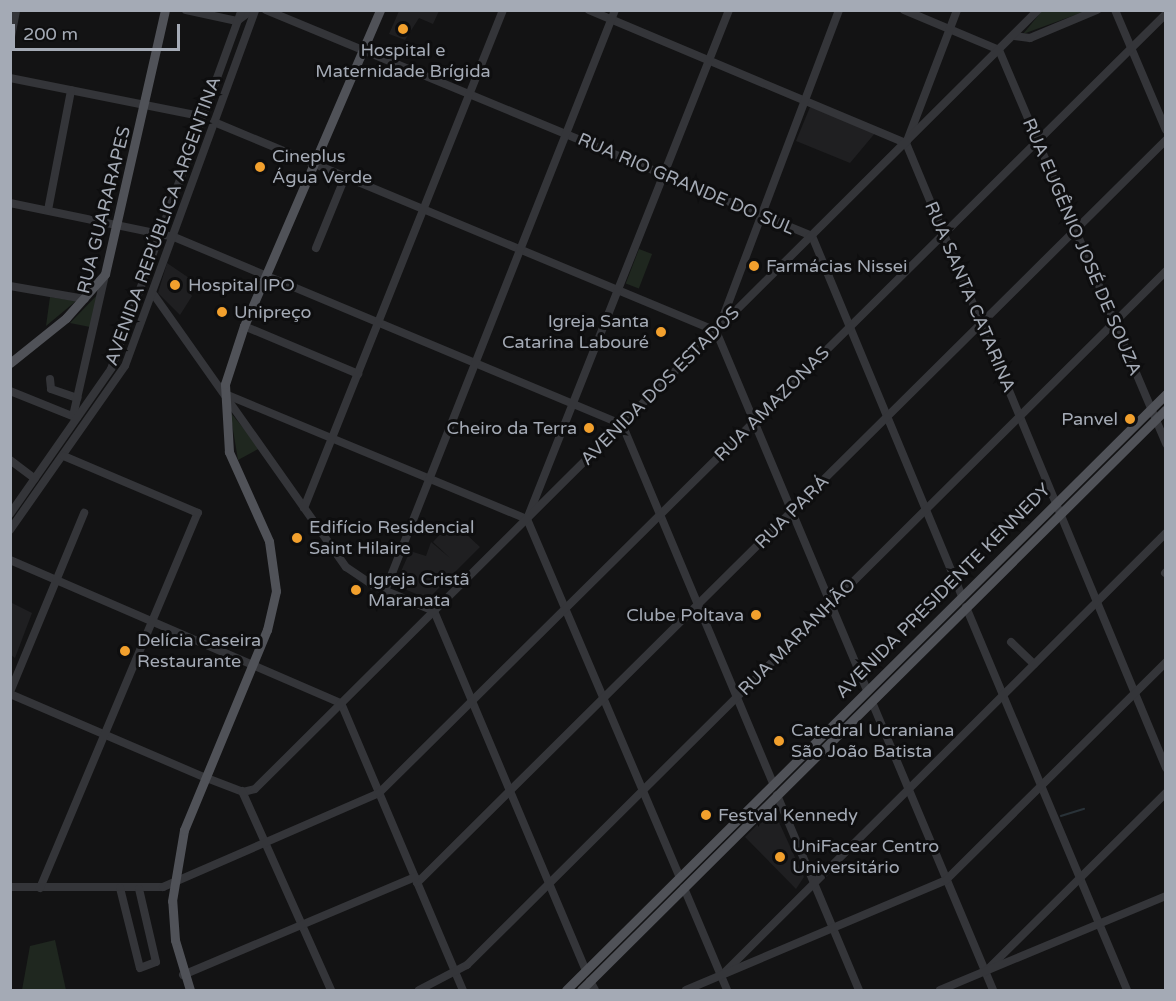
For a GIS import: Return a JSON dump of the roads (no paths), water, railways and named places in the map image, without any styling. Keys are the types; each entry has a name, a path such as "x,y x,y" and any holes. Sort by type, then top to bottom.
{"main road":[{"name":"RUA GUARARAPES","path":"105,274 119,224 165,10"},
{"path":"190,990 183,975 175,940 173,882 184,830 252,664 274,603 274,567 269,541 229,452 224,394 244,326 380,10"},
{"path":"10,363 85,299 105,274"},
{"name":"AVENIDA PRESIDENTE KENNEDY","path":"566,990 1166,394"},
{"name":"AVENIDA PRESIDENTE KENNEDY","path":"581,990 1166,409"},
{"path":"1103,456 1110,458 1109,465"},
{"path":"820,738 824,748"},
{"path":"654,903 661,911"}],"street":[{"path":"10,42 16,10"},
{"path":"186,10 237,21 254,10"},
{"name":"AVENIDA REPÚBLICA ARGENTINA","path":"10,514 35,480 75,417 111,369 201,116 242,10"},
{"name":"AVENIDA REPÚBLICA ARGENTINA","path":"10,530 120,376 154,295 254,10"},
{"name":"RUA RIO GRANDE DO SUL","path":"266,10 812,236 962,596"},
{"path":"304,508 503,10"},
{"path":"589,10 906,143 957,10"},
{"path":"384,591 615,10"},
{"path":"527,519 729,10"},
{"path":"839,10 770,187 765,216 718,330 867,690"},
{"path":"904,10 999,50"},
{"name":"AVENIDA DOS ESTADOS","path":"240,791 255,789 1038,10"},
{"path":"1014,36 1030,38 1097,10"},
{"path":"1115,10 1166,130"},
{"name":"RUA AMAZONAS","path":"379,793 1166,14"},
{"name":"RUA EUGÊNIO JOSÉ DE SOUZA","path":"999,50 1166,444"},
{"path":"10,78 201,116"},
{"path":"48,210 71,90"},
{"path":"214,122 718,330"},
{"name":"RUA PARÁ","path":"183,975 416,880 510,791 1166,140"},
{"name":"RUA SANTA CATARINA","path":"906,143 1166,768"},
{"path":"316,248 345,177"},
{"path":"10,203 174,237 622,424 773,784"},
{"name":"RUA MARANHÃO","path":"419,990 456,974 1166,271"},
{"name":"RUA GUARARAPES","path":"75,417 77,398 105,274"},
{"path":"737,282 749,298"},
{"path":"10,286 85,299"},
{"path":"154,295 346,567 384,591 434,611 586,970"},
{"path":"244,326 357,374"},
{"path":"50,379 51,389 77,398"},
{"path":"10,391 75,417"},
{"path":"224,394 527,519 680,877"},
{"path":"40,888 107,735 198,513 64,456"},
{"path":"10,460 35,480"},
{"path":"84,513 10,693 240,791 267,841 305,924 331,990"},
{"path":"721,976 1166,533"},
{"path":"10,560 56,583 153,621 341,703 463,990"},
{"path":"966,607 1127,990"},
{"path":"1011,642 1034,664"},
{"path":"686,990 946,880 1166,662"},
{"path":"872,702 993,990"},
{"path":"10,887 139,889 173,882 379,793"},
{"path":"985,972 1166,793"},
{"path":"777,795 859,990"},
{"path":"120,888 140,968 156,962 139,889"},
{"path":"684,888 727,990"},
{"path":"940,990 1166,896"},
{"path":"591,981 595,990"}],"waterway":[{"path":"1061,816 1084,809"}],"place":[{"name":"Hospital e Maternidade Brígida","path":"403,29"},
{"name":"Cineplus Água Verde","path":"260,167"},
{"name":"Farmácias Nissei","path":"754,266"},
{"name":"Hospital IPO","path":"175,285"},
{"name":"Unipreço","path":"222,312"},
{"name":"Igreja Santa Catarina Labouré","path":"661,332"},
{"name":"Panvel","path":"1130,419"},
{"name":"Cheiro da Terra","path":"589,428"},
{"name":"Edifício Residencial Saint Hilaire","path":"297,538"},
{"name":"Igreja Cristã Maranata","path":"356,590"},
{"name":"Clube Poltava","path":"756,615"},
{"name":"Delícia Caseira Restaurante","path":"125,651"},
{"name":"Catedral Ucraniana São João Batista","path":"779,741"},
{"name":"Festval Kennedy","path":"706,815"},
{"name":"UniFacear Centro Universitário","path":"780,857"}]}
